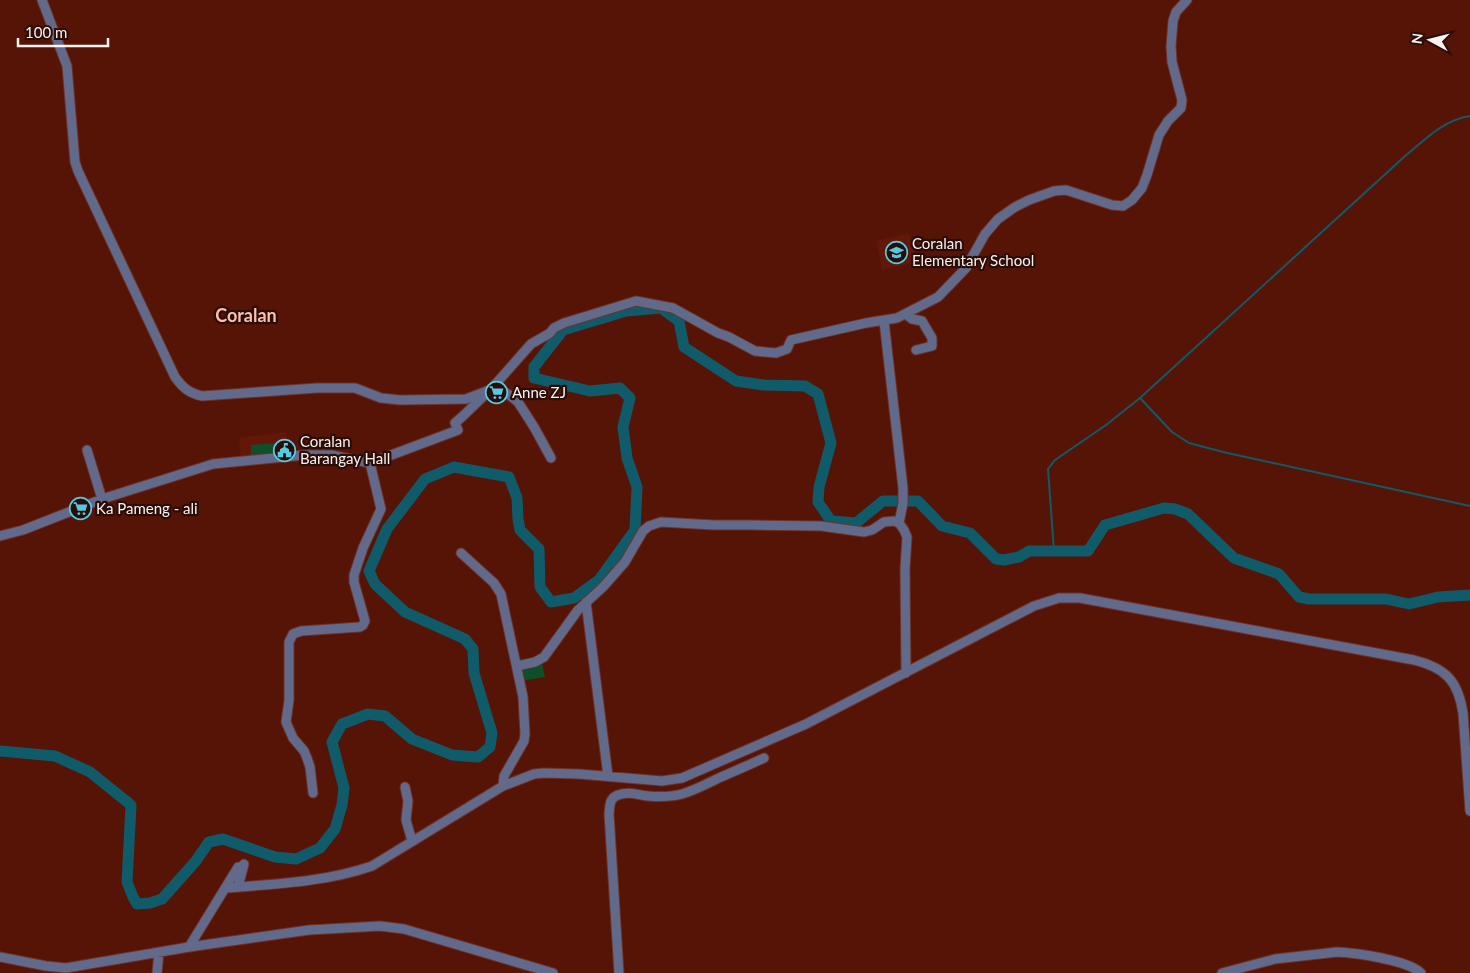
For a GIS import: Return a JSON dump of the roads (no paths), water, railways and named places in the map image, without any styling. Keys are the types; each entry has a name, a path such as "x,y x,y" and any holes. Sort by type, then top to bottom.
{"street":[{"path":"42,0 67,66 75,162 78,172 175,377 182,387 192,394 202,396 317,388 355,388 381,398 400,400 466,399 492,389 508,394 518,402 543,441 551,458"},
{"path":"0,536 23,530 102,498 200,467 225,462 331,454 370,463 458,430 455,423 492,389 531,344 550,334 554,328 564,323 636,301 673,308 754,351 776,353 787,349 791,340 866,323 884,321 906,314 938,297 946,290 966,268 985,234 998,219 1014,207 1054,191 1066,190 1112,205 1123,206 1132,200 1142,188 1159,135 1168,121 1181,108 1182,100 1172,62 1171,46 1173,21 1176,12 1187,0"},
{"path":"906,314 912,319 922,321 932,338 932,346 916,350"},
{"path":"884,321 903,492 899,524"},
{"path":"88,450 102,498"},
{"path":"313,793 308,758 293,738 286,722 289,700 289,642 293,634 301,631 360,627 363,624 364,621 354,582 354,574 363,548 381,510 370,463"},
{"path":"517,666 535,662 544,657 578,610 625,562 643,531 655,523 714,526 803,525 864,532 872,530 884,522 894,521 904,530 907,537 905,569 906,673"},
{"path":"461,553 498,588 505,609 511,647 517,666 522,697 525,738 504,776 503,786"},
{"path":"226,888 332,877 350,874 372,866 503,786 534,774 544,772 638,780 671,780 689,776 806,724 1034,606 1054,599 1071,597 1431,665 1454,683 1460,697 1463,713 1470,811"},
{"path":"586,602 608,776"},
{"path":"619,973 610,803 612,799 616,796 636,793 662,797 682,794 764,758"},
{"path":"636,793 638,780"},
{"path":"405,787 408,801 406,820 412,841"},
{"path":"189,947 238,867 244,865 238,887"},
{"path":"0,957 66,968 189,947 309,930 392,927 553,973"},
{"path":"157,973 159,952"},
{"path":"1222,973 1275,959 1346,952 1397,962 1414,967 1421,973"}],"waterway":[{"path":"1054,551 1048,469 1055,460 1106,425 1140,398 1404,157 1443,126 1460,118 1470,116"},
{"path":"0,751 55,756 90,772 131,805 127,882 137,904 150,903 162,899 195,862 209,842 223,839 275,857 296,859 320,848 335,829 342,805 344,788 332,742 342,724 368,714 385,716 412,739 452,755 478,757 490,747 492,733 474,673 473,649 465,639 405,612 375,584 369,571 387,529 425,479 454,467 509,477 517,498 520,530 539,549 540,587 551,602 574,598 599,580 635,530 637,487 627,458 623,427 630,398 620,388 590,391 534,378 534,367 563,330 626,311 661,308 679,321 684,347 736,381 764,385 805,386 818,394 831,443 819,487 818,502 831,521 856,523 883,501 918,501 942,526 970,533 996,559 1004,560 1019,557 1029,551 1088,551 1105,525 1164,508 1175,509 1188,514 1234,558 1279,574 1299,597 1309,599 1386,599 1409,604 1438,597 1470,595"},
{"path":"1140,398 1172,432 1189,443 1470,506"}],"place":[{"name":"Coralan Elementary School","path":"896,252"},
{"name":"Anne ZJ","path":"496,392"},
{"name":"Coralan Barangay Hall","path":"284,450"},
{"name":"Ka Pameng - ali","path":"80,508"}],"district":[{"name":"Coralan","path":"246,315"}]}
